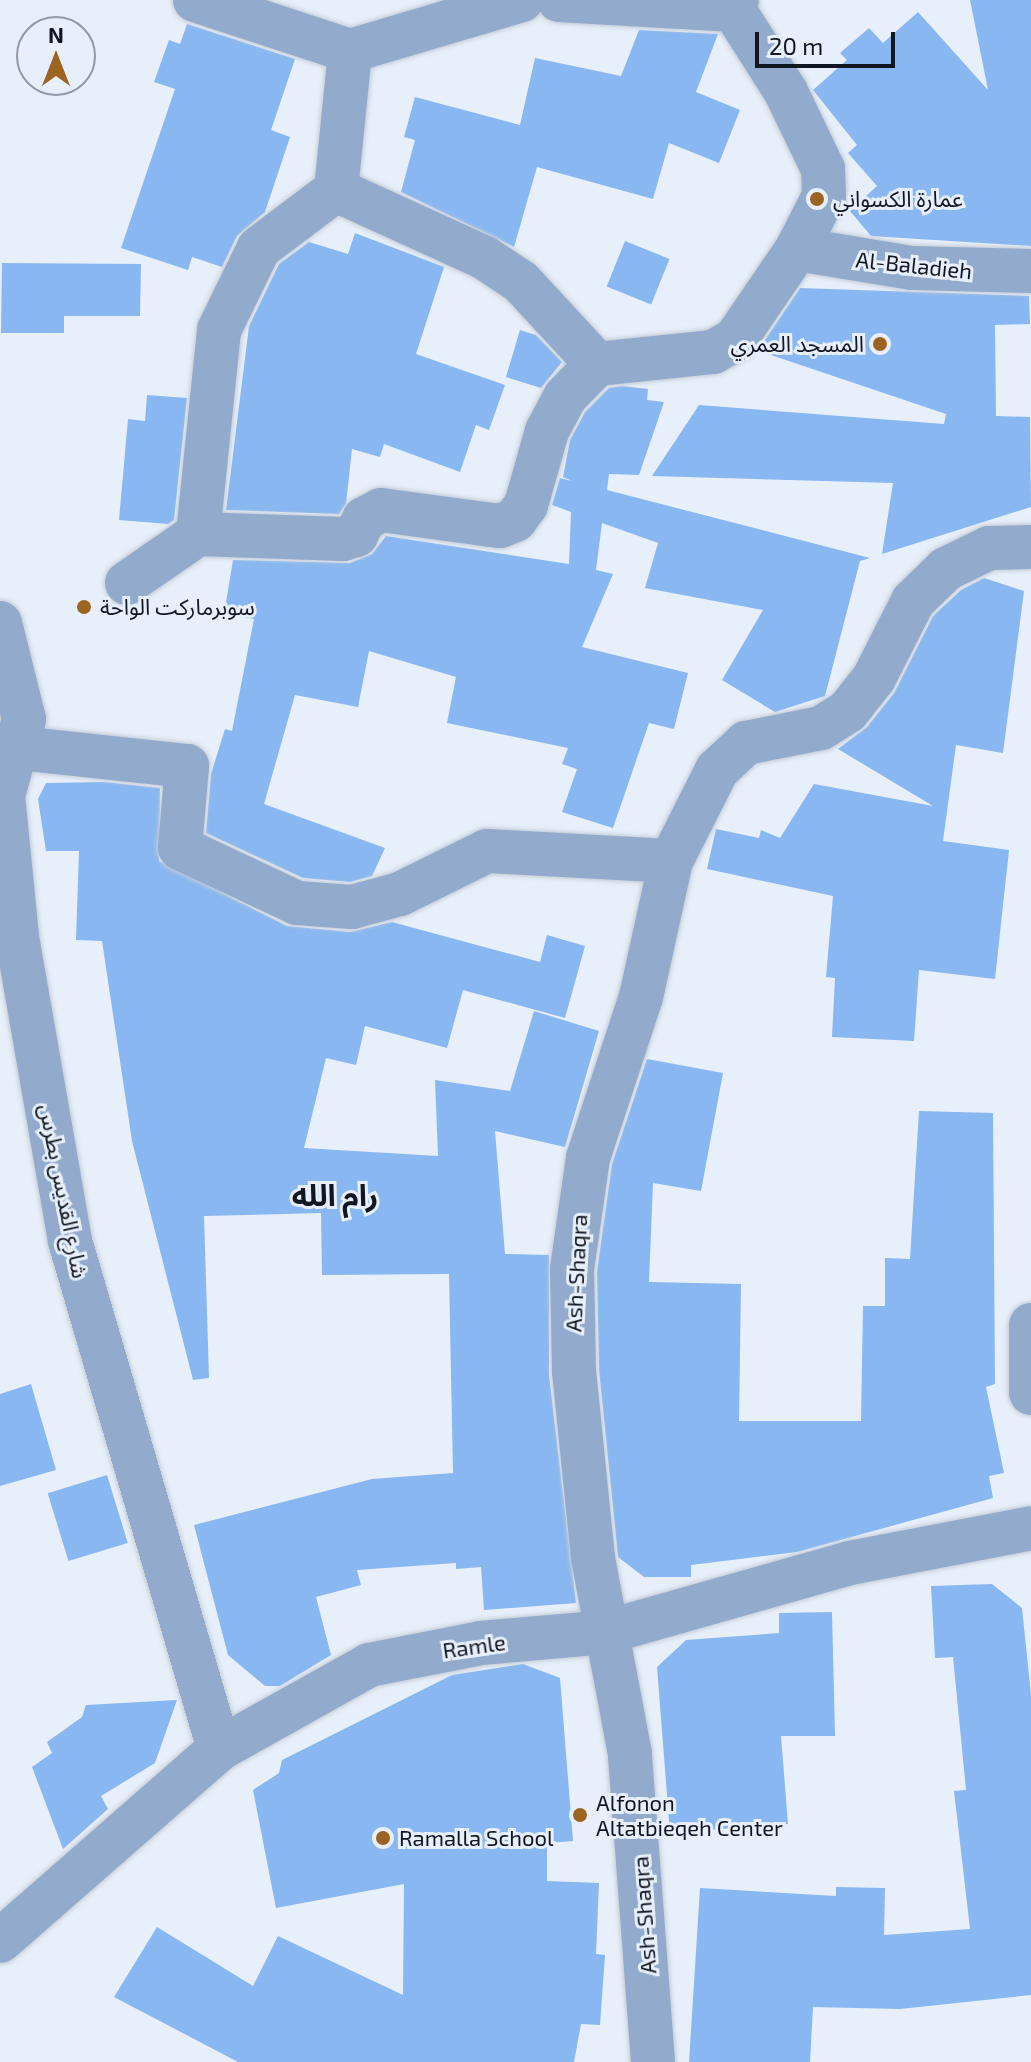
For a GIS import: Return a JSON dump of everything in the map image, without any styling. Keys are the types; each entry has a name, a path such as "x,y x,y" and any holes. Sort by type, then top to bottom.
{"street":[{"path":"195,0 350,51 400,41 522,0"},
{"path":"127,583 198,534 343,539 356,535 364,519 381,510 500,526 515,520 526,505 547,431 565,397 597,364 680,358 735,340 797,249 824,196 823,169 786,92 736,5 559,0"},
{"path":"198,534 219,330 259,248 336,190 350,51"},
{"path":"336,190 485,258 521,282 597,364"},
{"name":"Al-Baladieh","path":"797,249 912,268 1031,271"},
{"name":"Ash-Shaqra","path":"653,2062 630,1754 606,1632 574,1372 572,1269 588,1158 637,1010 671,861 717,770 746,743 821,728 848,711 926,585 989,548 1031,547"},
{"name":"شارع القديس بطرس","path":"0,623 22,692 18,748 1,796 17,937 70,1241 219,1749"},
{"path":"18,748 187,766 180,848 297,903 352,907 400,894 487,851 671,861"},
{"path":"1031,1325 1031,1393"},
{"name":"Ramle","path":"0,1941 219,1749 369,1665 481,1643 606,1632 850,1563 1031,1528"}],"building":[{"path":"970,0 1031,0 1031,246 871,236 850,211 877,186 848,153 857,145 813,90 847,60 840,53 869,28 883,43 918,12 988,90"},
{"path":"187,24 295,59 271,130 290,137 265,212 237,236 222,267 192,257 188,270 121,248 175,89 154,82 169,40 180,44"},
{"path":"639,30 718,34 696,92 740,110 719,163 669,143 653,199 537,167 514,247 401,192 415,140 404,137 415,97 520,125 535,58 621,76"},
{"path":"355,233 444,267 416,354 505,385 489,430 476,425 460,472 384,444 380,457 352,449 346,504 339,514 226,510 249,326 279,264 309,242 348,254"},
{"path":"625,241 670,259 651,304 607,286"},
{"path":"2,263 141,264 140,316 64,316 64,333 1,333"},
{"path":"800,288 1029,296 1030,324 995,325 996,416 1030,417 1031,507 882,554 893,483 652,476 699,405 944,424 946,414 765,353 765,340"},
{"path":"520,330 536,335 562,362 541,388 506,377"},
{"path":"609,388 648,389 647,400 664,402 639,475 609,474 607,490 870,558 860,561 825,696 775,712 722,680 763,610 645,588 658,543 602,523 596,570 613,574 582,647 688,673 674,729 649,723 613,828 562,812 577,769 562,764 568,748 447,723 456,677 369,651 358,707 295,695 264,804 385,848 372,876 350,882 303,878 206,833 211,774 225,729 232,731 254,619 224,614 233,560 350,563 372,554 386,536 569,564 571,512 552,505 560,478 572,481 563,477 570,440 585,412"},
{"path":"147,395 187,398 174,520 168,524 119,520 128,419 145,421"},
{"path":"984,578 1024,591 1003,753 956,745 943,841 1009,850 995,979 919,970 914,1041 832,1037 835,978 826,977 833,896 707,869 716,829 759,838 761,830 780,838 814,784 933,806 838,749 867,727 894,693 933,616 961,590"},
{"path":"104,782 160,788 159,861 287,926 350,932 392,922 540,962 547,935 585,946 565,1018 463,990 447,1048 365,1026 356,1065 326,1058 304,1148 438,1156 435,1080 510,1091 534,1011 599,1031 565,1147 495,1131 505,1254 549,1255 549,1375 576,1603 484,1610 481,1567 456,1569 456,1563 357,1570 361,1585 316,1597 331,1655 280,1686 265,1686 228,1655 194,1525 372,1479 453,1473 449,1274 322,1275 321,1213 204,1216 209,1378 193,1380 132,1141 102,941 76,940 79,851 46,851 38,799 46,783"},
{"path":"647,1059 723,1073 701,1191 653,1183 649,1282 741,1284 739,1421 861,1421 863,1306 885,1306 885,1258 910,1259 919,1111 993,1113 995,1384 986,1387 1004,1473 989,1476 993,1498 797,1552 691,1565 691,1577 644,1577 618,1557 599,1370 597,1271 612,1164"},
{"path":"31,1384 56,1470 0,1486 0,1394"},
{"path":"107,1475 128,1543 68,1561 48,1493"},
{"path":"992,1584 1022,1608 1031,1695 1031,1995 900,2009 813,2007 810,2062 689,2062 700,1888 836,1896 836,1887 885,1888 884,1935 970,1929 954,1791 966,1790 953,1657 935,1658 931,1586"},
{"path":"832,1612 835,1736 781,1736 788,1824 670,1833 657,1667 686,1640 779,1633 779,1613"},
{"path":"523,1664 560,1678 573,1841 547,1843 547,1881 599,1883 596,1954 605,1955 600,2025 581,2024 574,2062 238,2062 114,1997 157,1927 253,1986 278,1936 403,1995 404,1884 276,1908 253,1790 279,1773 282,1760 452,1675"},
{"path":"177,1700 155,1763 101,1796 108,1809 63,1849 32,1767 52,1753 47,1742 82,1717 86,1705"}],"place":[{"name":"عمارة الكسواني","path":"817,199"},
{"name":"المسجد العمري","path":"880,344"},
{"name":"سوبرماركت الواحة","path":"84,607"},
{"name":"Alfonon Altatbieqeh Center","path":"580,1815"},
{"name":"Ramalla School","path":"383,1838"}],"district":[{"name":"رام الله","path":"335,1194"}]}
